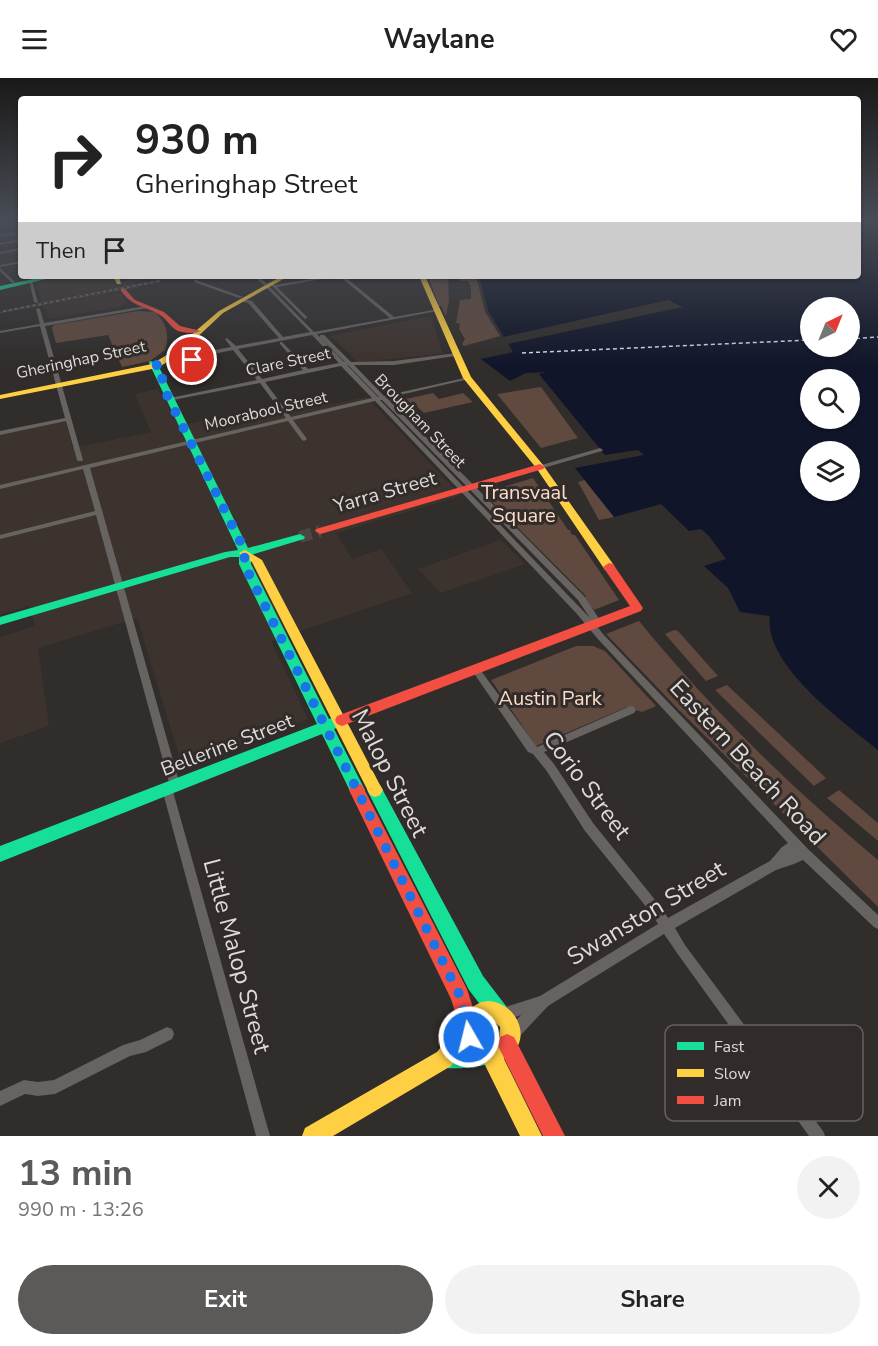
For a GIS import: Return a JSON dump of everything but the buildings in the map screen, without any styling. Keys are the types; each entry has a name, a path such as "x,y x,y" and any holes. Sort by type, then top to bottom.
{"main road":[{"path":"0,286 28,279"},
{"path":"0,286 40,279"},
{"path":"425,279 467,378 540,467"},
{"path":"165,361 194,328 270,281 289,280"},
{"path":"127,289 166,309 174,321 194,328"},
{"path":"127,289 161,312 174,327 194,328"},
{"name":"Gheringhap Street","path":"0,395 165,361"},
{"name":"Malop Street","path":"165,361 157,382 169,398 192,442 245,553 256,560 265,591 326,727 460,996 468,1029"},
{"name":"Yarra Street","path":"320,531 540,467"},
{"name":"Bellerine Street","path":"0,854 430,685 476,670 637,608 540,467"},
{"path":"0,629 229,554 245,553 300,537"},
{"path":"0,621 121,590"},
{"name":"Malop Street","path":"265,591 340,722 476,983 500,1014"},
{"path":"380,835 396,829"},
{"path":"424,923 440,915"},
{"path":"313,1136 444,1059 468,1029 473,1016 480,1011 490,1009 500,1014 507,1024 508,1041 554,1136"},
{"path":"468,1029 474,1047 489,1055 531,1136"},
{"path":"444,1059 489,1055 503,1050 508,1041"}],"street":[{"path":"0,268 13,282"},
{"path":"343,279 393,318"},
{"path":"30,281 36,302"},
{"path":"195,281 237,301 250,302 306,371"},
{"name":"Brougham Street","path":"270,281 341,364 380,399 582,600 594,617 592,625"},
{"name":"Brougham Street","path":"270,281 315,334 352,364 380,399"},
{"path":"1,330 120,309 127,289"},
{"path":"42,324 127,289"},
{"path":"38,309 80,460"},
{"name":"Gheringhap Street","path":"165,361 236,350 437,310"},
{"path":"227,339 262,381 304,439"},
{"name":"Clare Street","path":"169,398 341,364 410,361 455,354"},
{"name":"Moorabool Street","path":"0,487 467,378"},
{"path":"0,433 68,419"},
{"name":"Yarra Street","path":"540,467 600,450"},
{"name":"Little Malop Street","path":"86,467 121,590 263,1136"},
{"name":"Brougham Street","path":"467,488 592,625"},
{"path":"0,537 99,512"},
{"path":"534,564 544,561"},
{"name":"Eastern Beach Road","path":"592,625 800,848 878,923"},
{"name":"Corio Street","path":"476,670 587,823 622,864 738,1025"},
{"path":"535,750 631,710"},
{"name":"Swanston Street","path":"500,1014 543,1001 666,926 773,865 794,859 800,848"},
{"name":"Swanston Street","path":"508,1041 543,1001"},
{"path":"0,1099 24,1087 38,1089 55,1087 128,1050 141,1047 167,1034"},
{"name":"Corio Street","path":"807,1121 818,1136"}],"shaded area":[{"path":"51,279 114,279 116,284 130,279 147,279 134,282 139,287 98,296 121,293 126,303 120,307 49,319 44,306 0,313 0,311 41,303 38,282"},
{"path":"431,316 443,354 358,362 331,336"},
{"path":"158,389 180,426 323,394 333,404 367,397 461,496 336,533 352,559 381,549 412,593 271,641 308,719 183,768 137,618 38,648 49,726 0,743 0,637 35,626 29,606 0,615 0,433 65,420 73,448 151,432 135,394"},
{"path":"501,540 525,564 441,593 418,569"}],"green space":[{"path":"429,279 448,279 449,300 446,316 439,306"},
{"path":"459,279 477,279 485,312 500,336 464,346 462,344 465,339 459,329 460,324 456,323 460,300 471,299 471,287 468,281"},
{"path":"138,311 155,312 166,329 165,350 150,361 122,367 108,335 56,343 52,328 54,325"},
{"path":"541,387 578,438 541,448 497,394"},
{"path":"433,393 439,399 463,393 473,402 424,413 414,404 402,407 397,401"},
{"name":"Transvaal Square","path":"533,478 619,600 594,610 583,598 586,596 483,493"},
{"path":"585,480 614,517 599,520 578,482"},
{"path":"639,621 694,685 752,746 878,860 878,907 679,710 606,634"},
{"path":"674,630 678,631 718,676 706,681 665,634"},
{"name":"Austin Park","path":"576,646 593,646 605,651 656,706 642,712 627,707 536,746 491,680"},
{"path":"727,685 826,778 814,786 715,690"},
{"path":"839,790 878,823 878,841 827,798"}],"water":[{"path":"861,268 878,268 878,750 827,709 792,673 779,654 771,635 770,616 740,612 728,588 704,566 726,559 709,536 701,529 689,531 661,504 614,517 575,468 644,455 638,450 605,455 539,374 545,372 526,373 510,381 481,359 513,352 488,311 480,279 861,279"}],"pier":[{"path":"668,300 683,307 508,344 503,337"}],"ferry route":[{"path":"860,338 878,337"},
{"path":"522,353 800,340"}],"tunnel":[{"path":"300,537 320,531"}],"railway":[{"path":"0,312 159,281"}],"traffic: fast":[{"path":"0,288 42,279"},
{"path":"153,363 245,553 245,564 357,790"},
{"path":"0,621 229,554 245,553 300,537"},
{"path":"0,854 342,720"},
{"path":"375,790 476,983 499,1013"},
{"path":"444,1059 488,1055"}],"traffic: slow":[{"path":"117,279 119,283"},
{"path":"0,397 154,366 173,355 221,312 281,279"},
{"path":"423,279 467,378 540,467 609,567"},
{"path":"245,553 256,560 375,790"},
{"path":"489,1010 504,1017 511,1032 504,1047 489,1054 474,1047 467,1032 474,1017 489,1010"},
{"path":"313,1136 444,1059 468,1031"},
{"path":"491,1055 531,1136"}],"traffic: jam":[{"path":"123,290 137,304 162,313 177,328 197,331"},
{"path":"320,531 540,467"},
{"path":"342,720 637,608 609,567"},
{"path":"357,790 460,996 469,1026"},
{"path":"507,1044 554,1136"}],"route":[{"path":"192,360 173,360 154,366 162,378 167,395 242,545 245,553 244,564 460,996 464,1005 469,1037"}]}
